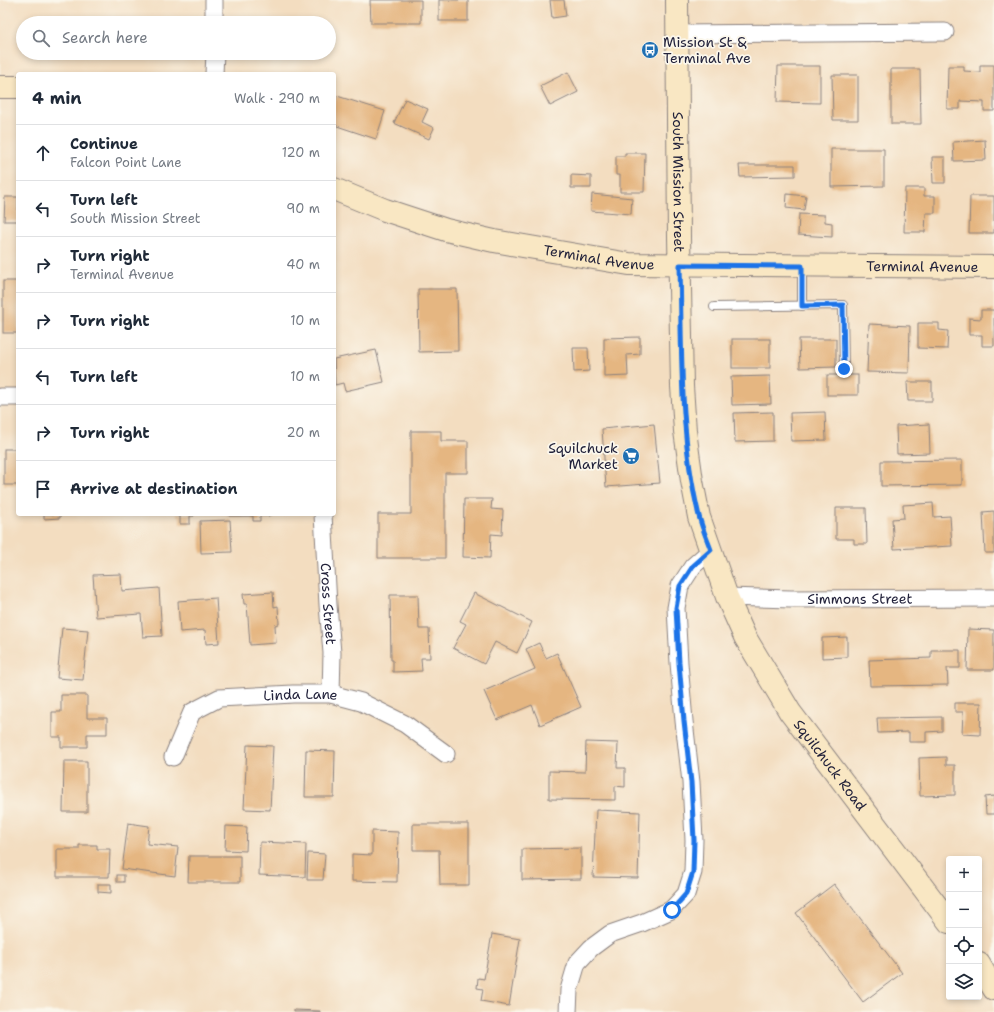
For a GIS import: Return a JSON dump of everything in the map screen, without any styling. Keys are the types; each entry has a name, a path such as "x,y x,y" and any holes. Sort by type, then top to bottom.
{"main road":[{"name":"South Mission Street","path":"677,0 682,386 685,431 699,517 727,597"},
{"path":"0,87 16,88"},
{"name":"Terminal Avenue","path":"336,190 385,210 446,230 494,241 629,264 994,267"},
{"name":"Squilchuck Road","path":"727,597 745,637 790,712 946,918"},
{"path":"982,969 994,989"}],"street":[{"path":"214,0 214,16"},
{"path":"677,34 945,32"},
{"path":"214,72 215,60"},
{"path":"0,396 16,396"},
{"name":"Cross Street","path":"323,516 332,653 332,694"},
{"path":"568,1012 569,990 577,963 591,948 610,934 642,923 672,910 686,894 693,872 694,840 691,782 679,663 676,608 680,586 693,566 711,550"},
{"name":"Simmons Street","path":"727,597 791,599 994,598"},
{"name":"Linda Lane","path":"173,757 192,712 218,698 293,694 332,694 361,702 405,724 446,754"}],"lane":[{"path":"802,266 802,306"},
{"path":"714,307 843,305 844,369"}],"building":[{"path":"370,0 421,0 421,23 371,23"},
{"path":"439,0 468,0 468,21 439,21"},
{"path":"550,0 564,0 566,16 552,18"},
{"path":"980,65 994,65 994,111 984,111 984,102 960,101 960,109 947,109 948,66 964,66 964,71 980,72"},
{"path":"778,66 820,66 820,103 777,102"},
{"path":"891,69 920,69 921,124 891,124"},
{"path":"568,72 578,92 550,106 540,86"},
{"path":"832,75 858,75 858,120 833,120"},
{"path":"337,96 385,111 376,139 336,126"},
{"path":"405,99 428,109 422,122 434,128 429,139 394,123"},
{"path":"985,140 986,160 954,161 953,142"},
{"path":"831,149 884,149 884,186 831,187"},
{"path":"625,153 645,153 644,192 620,192 620,175 616,175 616,156 625,156"},
{"path":"932,157 945,157 945,183 933,183"},
{"path":"739,165 795,165 795,176 740,177"},
{"path":"571,175 591,176 591,188 571,188"},
{"path":"905,188 924,188 924,196 935,196 935,213 926,213 925,232 904,232"},
{"path":"592,194 632,198 631,214 591,211"},
{"path":"787,194 806,196 804,210 786,208"},
{"path":"970,196 994,196 994,233 969,233"},
{"path":"5,197 16,197 16,221 4,221"},
{"path":"799,214 825,215 825,222 832,223 832,237 798,235"},
{"path":"3,281 16,281 16,333 3,333"},
{"path":"418,289 457,289 458,351 419,352"},
{"path":"981,310 994,310 994,346 982,346 982,335 969,335 969,318 981,319"},
{"path":"918,323 939,323 939,330 948,331 947,349 918,348"},
{"path":"869,324 910,326 909,373 867,372"},
{"path":"640,337 640,354 627,355 628,376 604,377 604,338"},
{"path":"732,339 770,339 770,368 732,368"},
{"path":"799,339 836,339 836,367 800,368"},
{"path":"573,348 588,348 589,371 574,372"},
{"path":"376,350 384,382 345,391 343,383 336,385 336,359"},
{"path":"827,375 858,375 858,395 827,395"},
{"path":"770,376 771,404 732,405 731,377"},
{"path":"907,382 932,382 932,401 908,401"},
{"path":"773,412 773,441 735,442 734,413"},
{"path":"825,412 826,440 791,441 790,413"},
{"name":"Squilchuck Market","path":"654,424 660,483 606,487 602,429"},
{"path":"929,424 930,453 897,454 896,426"},
{"path":"411,431 441,431 441,441 468,441 468,473 445,473 445,558 378,558 378,514 411,514"},
{"path":"4,449 16,449 16,485 4,485"},
{"path":"962,460 962,485 881,486 881,461"},
{"path":"464,499 492,499 491,509 503,510 502,535 491,534 490,558 463,557"},
{"path":"933,503 934,517 950,516 952,546 894,549 892,519 904,518 903,505"},
{"path":"836,508 866,508 867,544 854,544 854,539 836,539"},
{"path":"994,511 994,553 985,553 983,512"},
{"path":"44,516 60,516 60,518 44,519"},
{"path":"180,516 190,516 190,524 180,524"},
{"path":"253,516 260,516 260,521 253,521"},
{"path":"230,520 232,552 201,553 200,521"},
{"path":"121,574 122,591 159,588 162,636 143,637 141,614 96,617 93,575"},
{"path":"273,592 274,607 278,606 279,624 275,625 276,643 250,645 247,604 244,604 243,594"},
{"path":"474,593 532,622 517,653 495,642 484,664 453,648 466,624 460,621"},
{"path":"390,595 418,595 419,629 429,629 430,658 421,658 422,671 393,672 393,660 391,660"},
{"path":"216,598 219,643 206,644 205,630 180,632 178,601"},
{"path":"62,628 88,630 83,680 57,678"},
{"path":"968,629 994,630 994,670 967,670"},
{"path":"847,637 847,657 822,658 822,638"},
{"path":"539,643 546,658 557,653 581,707 540,725 532,705 497,720 484,691 535,669 526,649"},
{"path":"931,650 960,650 960,668 947,668 948,685 870,686 869,660 931,658"},
{"path":"61,695 87,695 87,718 107,718 107,734 87,734 87,747 61,747 61,737 52,737 52,712 61,712"},
{"path":"955,703 981,703 980,735 962,734 963,712 955,712"},
{"path":"942,717 942,731 926,732 926,742 909,742 909,732 878,733 877,718"},
{"path":"586,742 618,743 617,768 625,768 625,787 615,786 615,800 549,799 549,771 585,772"},
{"path":"247,745 273,746 270,810 244,809"},
{"path":"306,750 335,751 334,797 305,797"},
{"path":"946,757 946,765 955,765 955,795 920,796 919,758"},
{"path":"64,761 87,761 87,812 63,812"},
{"path":"994,796 994,814 986,814 985,797"},
{"path":"596,810 640,812 638,878 593,877"},
{"path":"128,823 149,826 147,844 178,847 175,876 122,869"},
{"path":"413,824 469,824 469,885 440,885 439,850 413,850"},
{"path":"226,826 247,827 246,851 225,850"},
{"path":"372,831 398,832 397,882 352,881 352,854 372,855"},
{"path":"260,842 306,844 305,877 259,875"},
{"path":"79,845 97,845 97,849 110,849 109,877 57,877 57,849 79,849"},
{"path":"581,848 581,879 522,880 522,849"},
{"path":"308,853 325,854 323,880 307,880"},
{"path":"189,856 240,856 240,882 188,882"},
{"path":"117,875 124,875 124,882 117,882"},
{"path":"98,884 111,884 111,893 98,892"},
{"path":"834,884 902,973 863,1002 796,913"},
{"path":"492,934 520,939 509,1006 481,1001 483,989 477,988 478,978 484,979"},
{"path":"294,1010 320,1011 320,1012 294,1012"}],"place":[{"name":"Mission St & Terminal Ave","path":"650,50"},
{"name":"Squilchuck Market","path":"631,456"}],"route":[{"path":"672,910 686,894 693,872 694,840 691,782 684,721 676,608 680,586 693,566 711,550 699,517 685,431 682,386 680,265 802,266 802,306 843,305 844,369"}]}
